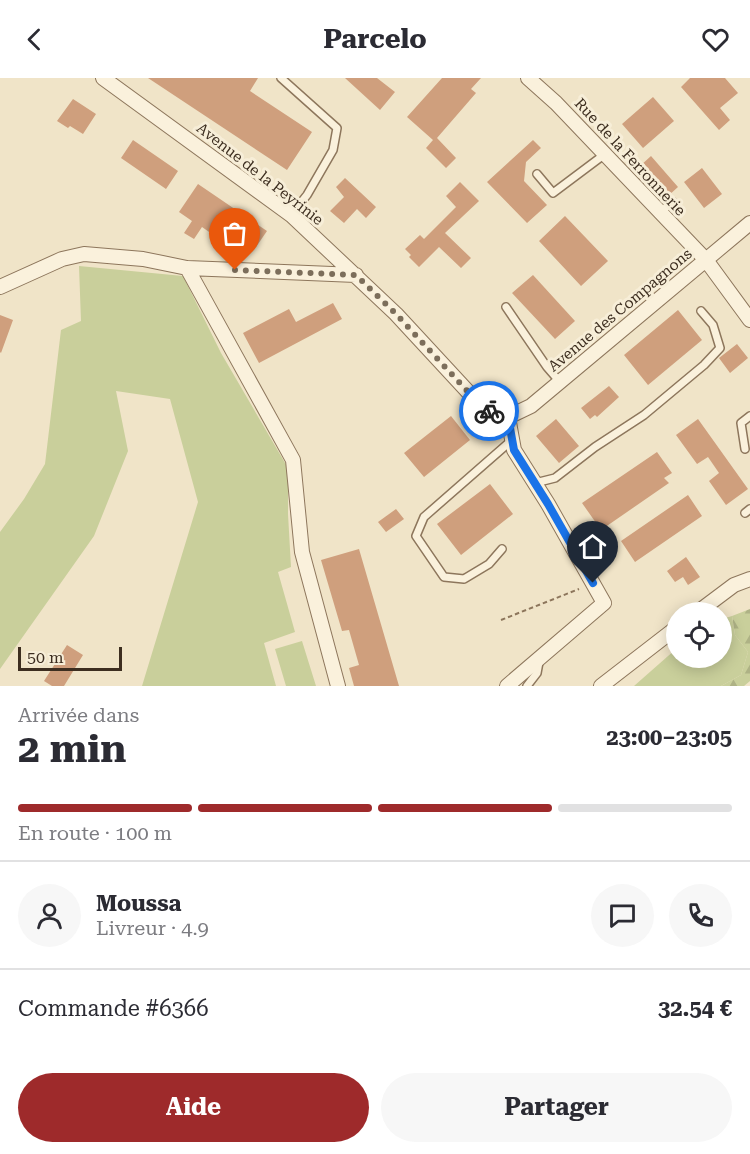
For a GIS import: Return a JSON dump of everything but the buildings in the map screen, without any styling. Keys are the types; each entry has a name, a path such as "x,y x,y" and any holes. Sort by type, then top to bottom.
{"street":[{"name":"Avenue de la Peyrinie","path":"103,78 291,215 396,314 483,408 508,417"},
{"name":"Rue de la Ferronnerie","path":"528,78 556,103 706,260 750,320"},
{"name":"Avenue des Compagnons","path":"508,417 531,406 750,224"},
{"path":"0,287 62,260 84,254 143,260 187,268 356,275"},
{"path":"187,268 293,460 302,552 338,686"},
{"path":"507,686 604,603 514,450 508,417"},
{"path":"711,602 734,585 750,579"},
{"path":"601,686 666,636"}],"lane":[{"path":"281,78 337,128 333,150 308,195 291,215"},
{"path":"537,174 553,193 605,154"},
{"path":"660,212 673,202"},
{"path":"506,307 547,368 560,382"},
{"path":"535,483 555,478 595,447 644,415 704,365 720,348 713,325 701,311"},
{"path":"745,449 741,423 750,416"},
{"path":"502,549 489,564 464,579 444,577 416,536 424,517 512,440"},
{"path":"527,686 537,673 540,658"}],"path":[{"path":"501,620 593,583"}],"green space":[{"path":"79,266 183,276 221,353 288,468 291,567 278,572 295,632 264,643 276,686 142,686 198,502 170,399 116,391 128,451 94,536 0,669 0,532 24,499 45,464 61,330 81,321"},
{"path":"750,609 750,681 744,686 721,686 741,675 748,652 735,635 732,616"},
{"path":"732,616 735,635 748,652 741,675 721,686 634,686 666,658 666,668 732,668"},
{"path":"302,641 316,686 286,686 275,649"}],"way so far":[{"path":"235,270 356,275 396,314 483,408 489,411"}],"route":[{"path":"489,411 508,417 514,450 593,583"}]}
